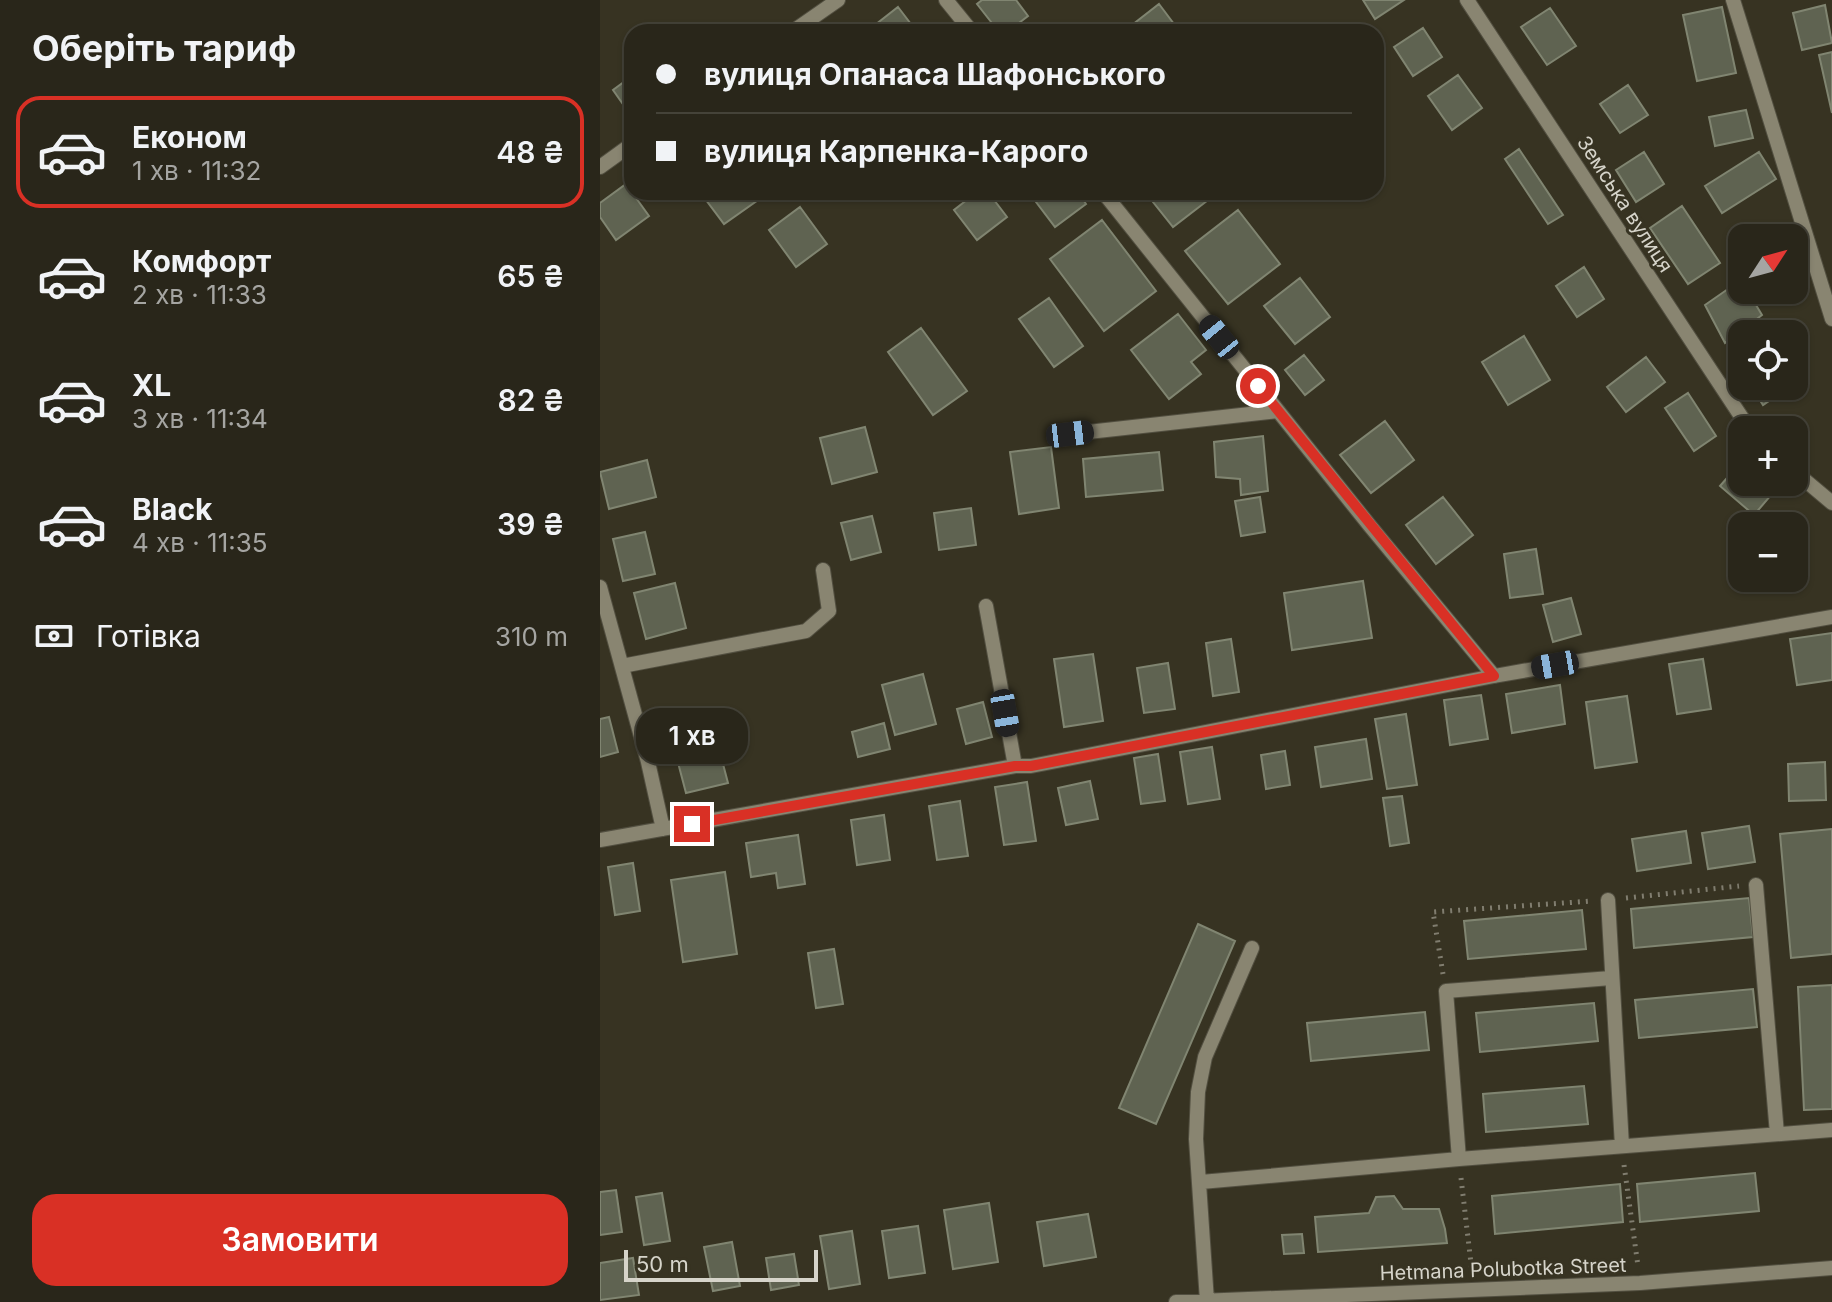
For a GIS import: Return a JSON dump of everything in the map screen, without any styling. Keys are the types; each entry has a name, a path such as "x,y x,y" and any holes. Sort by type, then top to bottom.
{"street":[{"path":"804,24 838,0"},
{"path":"946,0 966,24"},
{"name":"Земська вулиця","path":"1467,0 1741,416"},
{"path":"1733,0 1832,319"},
{"path":"600,167 624,150"},
{"path":"1109,200 1494,676"},
{"path":"1070,434 1278,411"},
{"path":"1808,483 1832,503"},
{"path":"622,666 806,631 829,611 823,570"},
{"path":"600,587 663,829"},
{"path":"986,606 1015,766"},
{"path":"600,840 1015,766 1031,766 1494,676 1832,617"},
{"path":"1756,885 1777,1134"},
{"path":"1608,900 1622,1146"},
{"path":"1207,1301 1196,1139 1198,1092 1205,1057 1252,948"},
{"path":"1459,1159 1446,991 1611,978"},
{"path":"1201,1182 1832,1130"},
{"name":"Hetmana Polubotka Street","path":"1176,1302 1640,1283 1832,1268"}],"path":[{"path":"1433,912 1446,991"},
{"path":"1622,1146 1640,1283"},
{"path":"1459,1159 1474,1288"}],"building":[{"path":"982,0 1016,0 1028,16 1018,24 993,24 977,4"},
{"path":"1363,0 1404,0 1375,19"},
{"path":"1159,4 1174,24 1133,24"},
{"path":"1825,5 1832,43 1802,50 1793,13"},
{"path":"898,7 911,24 876,24"},
{"path":"1722,7 1736,73 1697,81 1683,15"},
{"path":"1550,8 1576,46 1547,65 1521,27"},
{"path":"1423,28 1442,57 1413,76 1394,47"},
{"path":"1832,52 1832,113 1819,55"},
{"path":"1458,75 1482,108 1452,130 1428,96"},
{"path":"624,82 624,106 613,90"},
{"path":"1628,85 1648,115 1620,133 1600,104"},
{"path":"1746,110 1753,138 1715,146 1709,117"},
{"path":"1519,149 1563,215 1548,224 1505,159"},
{"path":"1644,152 1664,184 1636,202 1616,170"},
{"path":"1759,152 1776,179 1722,213 1705,186"},
{"path":"624,185 624,200 638,200 649,216 616,240 600,217 600,203"},
{"path":"706,200 758,200 724,224"},
{"path":"967,200 994,200 1007,217 977,240 954,210"},
{"path":"1083,200 1086,204 1055,227 1036,202"},
{"path":"1151,200 1208,200 1173,227"},
{"path":"1682,206 1720,263 1688,284 1650,228"},
{"path":"800,207 827,244 796,267 769,230"},
{"path":"1238,210 1280,264 1228,304 1185,251"},
{"path":"1102,220 1156,291 1104,331 1050,259"},
{"path":"1584,267 1604,299 1577,317 1556,286"},
{"path":"1300,278 1330,317 1295,344 1264,306"},
{"path":"1728,289 1728,304 1755,304 1762,315 1755,320 1728,320 1728,341 1725,343 1705,305"},
{"path":"1049,298 1083,346 1054,367 1019,319"},
{"path":"1178,314 1206,350 1191,362 1201,374 1169,399 1131,350"},
{"path":"921,328 967,391 933,415 888,352"},
{"path":"1524,336 1550,380 1508,405 1482,362"},
{"path":"1304,355 1324,380 1305,395 1285,370"},
{"path":"1646,357 1665,382 1626,412 1607,387"},
{"path":"1688,393 1716,436 1694,451 1665,408"},
{"path":"1385,421 1414,460 1371,493 1340,455"},
{"path":"865,427 877,472 832,484 820,438"},
{"path":"1263,436 1268,491 1241,495 1240,479 1216,477 1214,442"},
{"path":"1051,447 1059,508 1019,514 1010,452"},
{"path":"1159,452 1163,490 1086,497 1083,459"},
{"path":"647,460 656,497 609,509 600,472"},
{"path":"1728,477 1728,493 1720,486"},
{"path":"1732,496 1770,496 1757,512 1750,512"},
{"path":"1260,497 1265,532 1241,536 1235,501"},
{"path":"1443,497 1473,535 1436,564 1406,525"},
{"path":"971,508 976,545 939,550 934,513"},
{"path":"872,516 881,552 851,560 841,523"},
{"path":"645,532 655,574 623,581 613,539"},
{"path":"1536,549 1543,594 1510,598 1504,554"},
{"path":"1363,581 1372,638 1292,650 1284,593"},
{"path":"675,583 686,628 646,639 634,593"},
{"path":"1571,598 1581,634 1553,642 1543,605"},
{"path":"1832,633 1832,680 1797,685 1790,639"},
{"path":"1231,639 1239,692 1213,696 1206,643"},
{"path":"1093,654 1103,721 1064,727 1054,659"},
{"path":"1703,659 1711,709 1677,714 1669,664"},
{"path":"1168,663 1175,709 1144,713 1137,668"},
{"path":"923,674 936,724 895,735 882,685"},
{"path":"1560,685 1565,724 1512,733 1506,694"},
{"path":"1481,695 1488,739 1450,745 1444,700"},
{"path":"1627,696 1637,762 1595,768 1586,702"},
{"path":"983,702 992,737 966,744 957,709"},
{"path":"1406,714 1417,785 1387,789 1375,719"},
{"path":"609,717 618,752 600,757 600,719"},
{"path":"884,723 890,749 858,757 852,732"},
{"path":"1366,739 1372,779 1321,787 1315,747"},
{"path":"718,745 728,783 686,793 676,755"},
{"path":"1212,747 1220,799 1188,804 1180,752"},
{"path":"1285,751 1290,785 1266,789 1261,755"},
{"path":"1158,754 1165,801 1141,804 1134,758"},
{"path":"1825,762 1826,800 1789,801 1788,764"},
{"path":"1090,781 1098,819 1066,825 1058,788"},
{"path":"1027,782 1036,841 1004,845 995,787"},
{"path":"1402,796 1409,843 1390,846 1383,798"},
{"path":"960,801 968,856 937,860 929,806"},
{"path":"884,815 890,860 857,865 851,820"},
{"path":"1749,826 1755,862 1708,869 1702,833"},
{"path":"1832,829 1832,954 1791,958 1780,834"},
{"path":"1686,831 1691,863 1637,871 1632,839"},
{"path":"798,835 805,884 778,888 776,873 751,877 746,843"},
{"path":"633,863 640,911 615,915 608,867"},
{"path":"725,872 737,954 683,962 671,880"},
{"path":"1749,898 1753,937 1634,948 1631,909"},
{"path":"1582,910 1586,949 1468,959 1464,921"},
{"path":"1198,924 1235,941 1156,1124 1119,1108"},
{"path":"834,949 843,1004 816,1008 808,953"},
{"path":"1832,985 1832,1109 1804,1110 1798,987"},
{"path":"1753,989 1757,1027 1639,1038 1635,1000"},
{"path":"1594,1003 1598,1041 1480,1052 1476,1013"},
{"path":"1425,1012 1429,1050 1311,1061 1307,1023"},
{"path":"1584,1086 1588,1124 1486,1132 1483,1094"},
{"path":"1755,1173 1759,1211 1640,1222 1637,1184"},
{"path":"1620,1184 1623,1222 1495,1234 1492,1196"},
{"path":"616,1190 622,1232 600,1235 600,1192"},
{"path":"662,1193 670,1241 644,1245 636,1197"},
{"path":"1394,1196 1403,1209 1439,1209 1447,1243 1318,1252 1315,1217 1369,1213 1376,1197"},
{"path":"989,1203 998,1262 953,1269 944,1210"},
{"path":"1088,1214 1096,1257 1044,1266 1037,1222"},
{"path":"918,1226 925,1273 889,1278 882,1231"},
{"path":"852,1231 860,1284 829,1289 820,1236"},
{"path":"1302,1234 1304,1253 1284,1254 1282,1235"},
{"path":"732,1242 740,1286 713,1291 704,1247"},
{"path":"794,1254 799,1285 771,1290 766,1258"},
{"path":"633,1258 639,1295 600,1300 600,1263"}],"route":[{"path":"692,824 1015,766 1031,766 1494,676 1258,386"}]}
